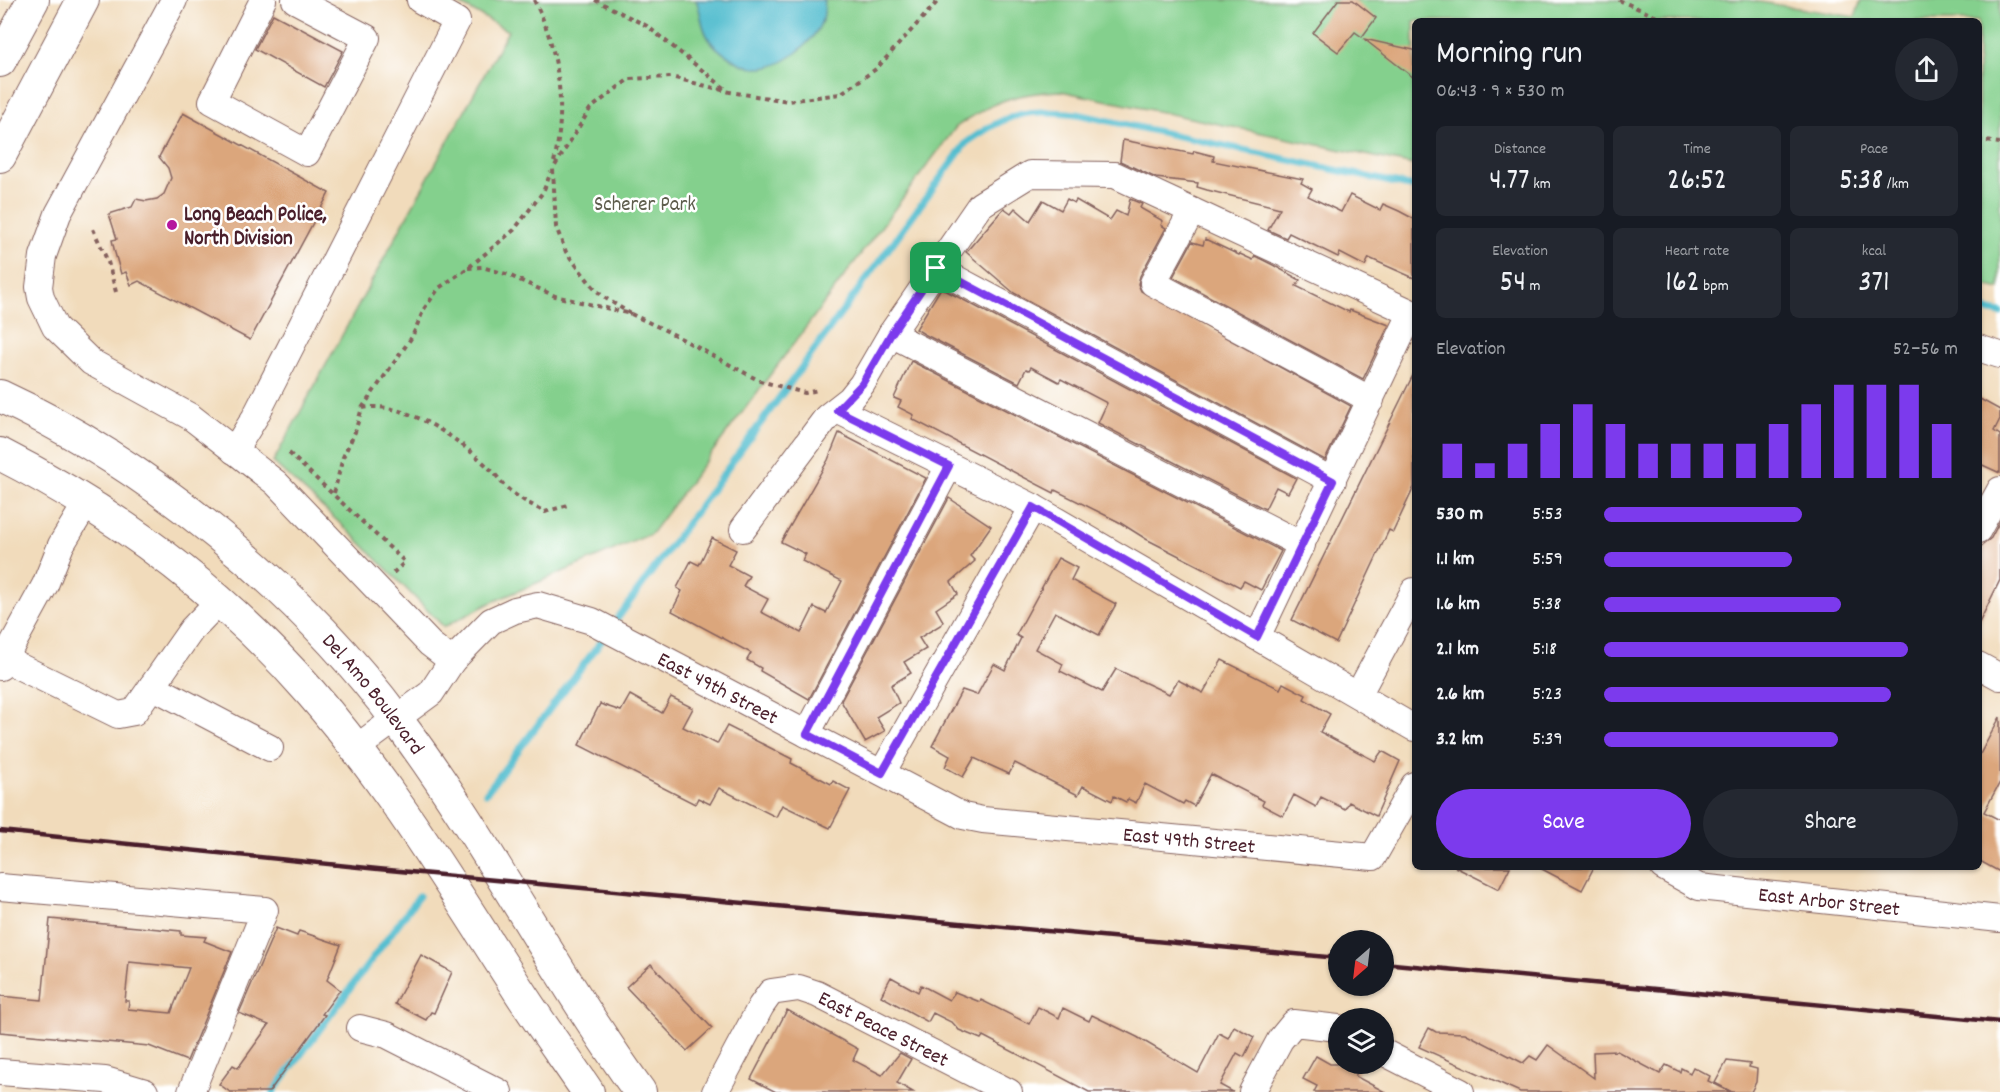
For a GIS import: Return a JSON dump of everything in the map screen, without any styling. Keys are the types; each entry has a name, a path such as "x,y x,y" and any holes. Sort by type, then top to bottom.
{"main road":[{"path":"0,61 33,0"},
{"path":"0,156 83,0"},
{"name":"Del Amo Boulevard","path":"0,396 85,440 204,524 271,582 342,654 396,718 446,789 562,978 640,1092"},
{"path":"0,454 124,525 219,601 310,692 356,748 408,818 521,994 588,1092"}],"street":[{"path":"174,0 58,214 43,256 39,287 55,327 91,362 191,417 276,483 430,644 452,661"},
{"path":"263,0 212,101 307,153 367,38 295,0"},
{"path":"234,451 255,417 457,21 420,0"},
{"path":"743,529 827,417 862,384 891,334 980,206 1030,174 1115,175 1412,314"},
{"path":"1192,211 1153,284 1371,400"},
{"path":"936,268 1333,481"},
{"path":"1257,637 1412,316"},
{"path":"891,334 1302,545"},
{"path":"1982,349 2000,355"},
{"path":"837,410 1033,507 1412,727"},
{"path":"807,734 949,466"},
{"path":"1982,523 2000,490"},
{"path":"87,502 61,545 45,585 2,663 118,715 134,712 192,629 219,601"},
{"path":"882,773 1033,507"},
{"path":"1358,695 1412,595"},
{"name":"East 49th Street","path":"356,748 431,693 452,661 491,621 516,610 538,605 592,621 963,816 983,820 1373,857 1412,789"},
{"path":"1982,667 2000,676"},
{"path":"152,686 270,748"},
{"name":"East Arbor Street","path":"1675,870 1704,877 2000,919"},
{"path":"0,887 265,910 191,1092"},
{"name":"East Peace Street","path":"715,1092 760,1005 771,992 799,988 817,994 1010,1092"},
{"path":"1252,1092 1280,1040 1294,1023 1328,1027"},
{"path":"360,1028 387,1035 499,1092"},
{"path":"1394,1058 1461,1092"},
{"path":"0,1072 105,1080 145,1092"}],"path":[{"path":"534,0 544,19 561,94 561,123 553,169 556,228 566,252 602,296 631,314 760,381 805,393"},
{"path":"596,0 647,26 730,92"},
{"path":"334,493 343,458 362,408 412,337 424,309 438,288 468,268 514,230 543,192 564,146 590,110 629,79 671,77 730,92 788,101 840,94 876,69 939,0"},
{"path":"1619,0 1659,18"},
{"path":"1982,141 2000,143"},
{"path":"93,229 108,262 116,292"},
{"path":"468,268 482,267 506,274 555,296 631,314"},
{"path":"362,408 379,405 404,412 449,436 470,450 506,488 545,512 567,505"},
{"path":"289,453 405,562 391,576"}],"green space":[{"name":"Scherer Park","path":"453,0 1747,0 1855,17 1861,0 2000,0 2000,289 1982,285 1982,18 1412,18 1412,165 1061,91 1017,96 982,111 956,127 651,534 490,603 444,627 357,539 273,462 508,31"}],"water":[{"path":"696,0 825,0 824,14 819,27 805,45 776,64 755,68 736,61 713,44 704,29"}],"building":[{"path":"1338,0 1353,0 1376,18 1362,37 1355,32 1338,52 1313,33"},
{"path":"273,14 343,51 324,87 255,49"},
{"path":"1364,39 1412,50 1412,76"},
{"name":"Long Beach Police, North Division","path":"183,113 329,193 250,340 139,281 131,285 126,272 121,274 112,240 117,239 109,214 132,207 136,199 146,201 157,199 164,194 171,178 168,168 159,157"},
{"path":"1123,140 1193,154 1194,151 1214,156 1213,161 1303,179 1301,183 1312,189 1308,196 1341,212 1350,195 1380,210 1383,204 1412,218 1412,277 1369,258 1365,266 1340,253 1338,257 1289,233 1286,238 1268,230 1280,208 1197,187 1198,183 1156,178 1120,161"},
{"path":"1067,199 1074,203 1076,200 1110,220 1116,211 1126,216 1130,199 1142,204 1140,208 1163,221 1161,225 1166,228 1140,276 1138,284 1141,291 1351,406 1325,460 1014,293 966,252 1004,208 1011,213 1015,208 1030,221 1043,200 1061,210"},
{"path":"1205,239 1253,260 1255,256 1300,280 1296,286 1349,312 1350,310 1389,325 1363,379 1173,277 1192,242 1203,245"},
{"path":"941,288 1296,478 1288,493 1276,487 1265,509 1098,423 1107,403 1061,379 1059,382 1031,367 1029,370 1026,369 1019,383 924,334 916,329"},
{"path":"911,361 1281,551 1261,590 1244,581 1240,587 1146,539 1119,522 1055,490 1054,493 912,419 914,415 898,407 901,401 894,398"},
{"path":"1412,377 1412,491 1393,532 1389,530 1336,643 1292,620"},
{"path":"1982,400 2000,410 2000,419 1994,431 2000,435 2000,473 1982,465"},
{"path":"839,433 926,478 809,699 760,671 761,668 747,660 751,653 672,611 682,591 677,588 691,561 699,565 712,538 736,550 728,565 749,576 743,586 768,599 761,612 801,633 814,607 826,613 842,581 802,561 806,554 781,542 828,460"},
{"path":"949,498 991,526 970,556 975,561 951,582 958,594 936,609 943,621 942,624 919,638 926,649 904,662 911,673 891,685 899,703 876,717 885,731 865,742 841,701"},
{"path":"2000,521 2000,580 1982,617 1982,546 1991,538"},
{"path":"1058,558 1077,568 1071,580 1116,604 1099,635 1055,612 1035,649 1063,664 1060,671 1102,692 1116,669 1169,694 1178,680 1203,693 1222,660 1280,689 1283,683 1306,695 1304,699 1330,714 1320,732 1375,761 1382,751 1400,761 1376,816 1349,802 1345,809 1321,797 1316,807 1294,795 1283,816 1262,805 1264,801 1211,774 1194,806 1185,801 1183,804 1145,784 1136,803 1128,799 1126,802 1114,796 1112,801 1083,786 1078,795 1015,763 1009,774 974,758 963,777 945,767 950,756 932,746 962,690 977,695 994,664 1005,670 1021,638 1016,635"},
{"path":"630,695 662,713 671,697 693,708 683,727 717,744 727,726 792,759 791,763 831,784 833,781 850,790 830,828 782,805 776,817 719,788 710,804 698,798 695,804 579,745 600,704 621,711"},
{"path":"2000,717 2000,782 1984,812 2000,820 2000,872 1982,862 1982,751"},
{"path":"1461,870 1508,870 1499,889"},
{"path":"1544,870 1592,870 1582,890"},
{"path":"50,919 181,931 181,935 206,937 204,941 232,952 187,1061 149,1046 0,1032 0,996 42,1000","holes":["129,962 189,968 171,1013 128,1009 129,1001 125,1001"]},
{"path":"276,928 297,936 299,931 341,945 327,980 340,990 322,1014 325,1015 269,1092 230,1092 219,1084 233,1065 238,1068 269,1025 239,1013"},
{"path":"421,955 452,972 434,1013 431,1012 426,1020 395,1004"},
{"path":"651,964 712,1028 687,1051 626,987"},
{"path":"891,977 918,992 921,985 949,1000 955,992 980,1002 981,1000 1029,1024 1038,1007 1059,1018 1063,1008 1089,1021 1092,1015 1137,1037 1198,1073 1219,1033 1228,1038 1234,1026 1254,1037 1244,1057 1237,1053 1220,1085 1233,1092 1089,1092 983,1036 981,1039 959,1030 953,1023 933,1013 928,1022 881,996"},
{"path":"787,1010 858,1049 853,1060 882,1075 900,1053 911,1059 897,1083 913,1092 776,1092 751,1079"},
{"path":"1429,1028 1436,1032 1465,1033 1523,1063 1530,1056 1537,1060 1548,1045 1594,1078 1593,1052 1617,1051 1660,1074 1666,1065 1680,1072 1681,1068 1690,1073 1693,1067 1710,1076 1708,1081 1731,1092 1520,1092 1419,1047"},
{"path":"1316,1056 1328,1063 1328,1074 1356,1074 1355,1076 1385,1092 1314,1092 1317,1086 1303,1079"},
{"path":"1727,1061 1750,1064 1749,1067 1757,1069 1756,1082 1751,1092 1732,1092 1715,1083"}],"waterway":[{"path":"612,626 966,143 994,125 1006,119 1030,113 1077,114 1412,187"},
{"path":"1982,309 2000,313"},
{"path":"486,793 606,635"},
{"path":"273,1092 419,896"}],"railway":[{"path":"0,831 378,869 1328,957"},
{"path":"1394,964 2000,1022"}],"place":[{"name":"Long Beach Police, North Division","path":"172,225"}],"route":[{"path":"936,268 1333,481 1257,637 1033,507 882,773 807,734 949,466 837,410 862,384 891,334 936,268"}]}
